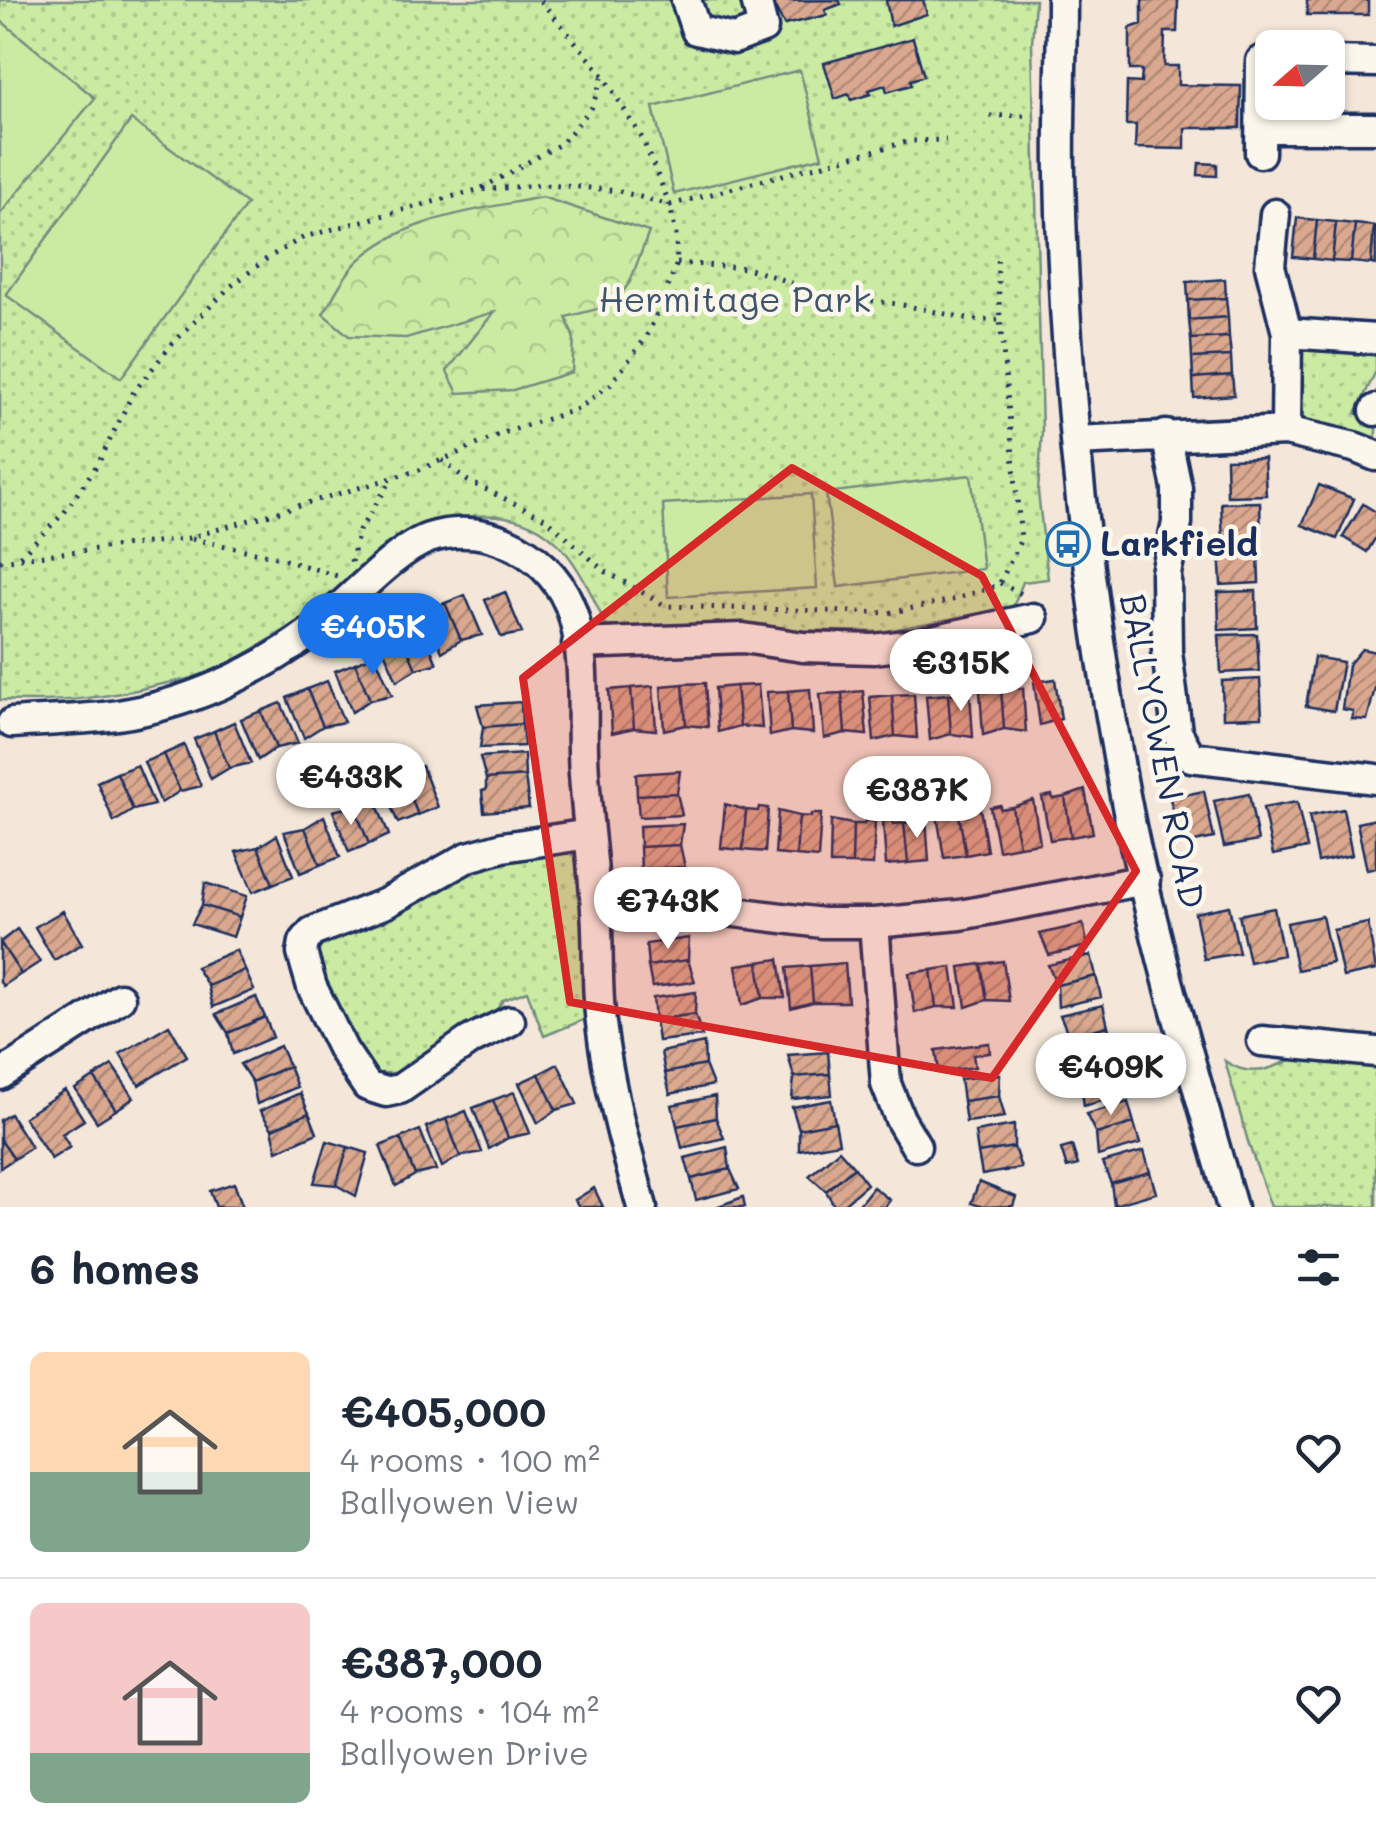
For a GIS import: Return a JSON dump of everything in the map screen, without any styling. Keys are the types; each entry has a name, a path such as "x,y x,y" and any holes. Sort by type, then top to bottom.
{"street":[{"path":"686,0 696,30 734,39 763,28 756,0"},
{"name":"BALLYOWEN ROAD","path":"1062,0 1060,175 1075,441 1121,774 1189,1057 1232,1207"},
{"path":"1345,60 1375,59"},
{"path":"1260,120 1260,141 1374,128"},
{"path":"1275,214 1270,266 1287,333 1286,432"},
{"path":"1287,333 1376,339"},
{"path":"1075,441 1286,432 1354,447 1376,456"},
{"path":"1166,435 1176,488 1177,523 1166,574 1167,652 1176,732 1191,757 1376,779"},
{"path":"12,723 120,714 191,695 250,670 310,633 400,557 429,538 466,534 497,537 532,556 555,578 574,615 601,1022 618,1121 642,1207"},
{"path":"577,644 743,638 803,647 874,649 1032,618"},
{"path":"510,1021 469,1041 400,1089 386,1092 367,1086 343,1050 312,987 302,953 304,942 312,932 386,903 468,857 518,844 589,834"},
{"path":"596,912 695,907 822,923 874,922 960,915 1145,880"},
{"path":"874,922 886,1084 916,1146"},
{"path":"0,1074 120,998"},
{"path":"1262,1041 1376,1052"}],"path":[{"path":"0,560 190,538 442,460 506,432 578,408 611,384 631,362 646,336 676,263 676,236 670,205 642,138 603,75 540,0"},
{"path":"478,190 562,142 592,107 603,75"},
{"path":"990,116 1032,115"},
{"path":"18,558 64,513 99,462 133,393 172,344 243,277 304,237 478,190 582,187 618,191 670,205 910,141 946,140"},
{"path":"442,460 468,481 547,518 603,570 666,606 889,613 999,585 1021,539 997,256"},
{"path":"676,263 747,268 831,296 898,304 974,320 1000,320"},
{"path":"349,569 360,531 392,478"},
{"path":"190,538 269,555 353,581"}],"highlighted area":[{"path":"792,468 982,576 1136,871 992,1078 570,1002 523,678"}],"green space":[{"name":"Hermitage Park","path":"0,0 1035,0 1032,43 1042,431 1038,492 1048,579 1023,582 1013,607 881,632 606,626 573,562 543,531 524,521 501,516 473,516 422,525 407,532 298,621 202,675 99,697 0,700"},
{"path":"0,20 95,98 0,214"},
{"path":"800,70 822,157 674,194 653,107"},
{"path":"131,120 247,204 121,378 6,295"},
{"path":"542,197 649,232 630,282 613,305 566,317 574,339 572,372 513,390 458,393 447,371 494,312 406,338 349,336 323,314 353,266 398,234 445,217"},
{"path":"1298,350 1376,354 1376,371 1356,413 1376,423 1376,447 1296,420"},
{"path":"971,475 983,569 838,587 826,493"},
{"path":"811,494 817,588 668,597 663,504"},
{"path":"551,847 575,856 582,884 586,1019 544,1036 527,991 503,1000 493,1016 402,1073 378,1073 347,1030 328,993 317,958 317,943 393,913 482,867"},
{"path":"1293,1059 1376,1061 1376,1207 1271,1207 1225,1061 1251,1071"}],"building":[{"path":"839,0 841,4 825,10 827,15 784,25 772,1"},
{"path":"886,0 923,0 927,14 891,26"},
{"path":"1142,0 1178,0 1177,32 1165,32 1164,66 1178,66 1178,85 1241,86 1240,128 1185,128 1185,149 1135,148 1136,125 1126,125 1127,82 1141,83 1142,70 1130,70 1130,28 1142,24"},
{"path":"1307,0 1368,0 1368,15 1307,15"},
{"path":"913,38 924,76 911,80 911,85 887,92 885,85 851,100 849,94 835,99 824,63"},
{"path":"1199,163 1217,164 1217,176 1198,175"},
{"path":"1297,218 1317,220 1313,259 1293,257"},
{"path":"1317,220 1336,222 1332,261 1313,259"},
{"path":"1336,222 1355,224 1351,262 1332,261"},
{"path":"1355,224 1374,226 1371,264 1351,262"},
{"path":"1376,226 1376,265 1371,264"},
{"path":"1225,279 1226,298 1188,300 1187,282"},
{"path":"1226,298 1228,317 1189,320 1188,300"},
{"path":"1228,317 1229,337 1191,339 1189,320"},
{"path":"1229,337 1231,356 1192,358 1191,339"},
{"path":"1231,356 1232,375 1193,378 1192,358"},
{"path":"1232,375 1234,395 1194,398 1193,378"},
{"path":"1264,458 1266,495 1227,496 1226,459"},
{"path":"1319,485 1354,499 1337,539 1302,525"},
{"path":"1260,502 1261,539 1223,541 1221,503"},
{"path":"1363,504 1376,512 1376,537 1367,552 1343,537"},
{"path":"1258,546 1259,583 1221,585 1219,547"},
{"path":"1256,591 1257,628 1219,630 1218,592"},
{"path":"505,592 522,633 501,637 485,600"},
{"path":"465,595 482,635 461,640 445,603"},
{"path":"445,603 461,640 442,652 425,612"},
{"path":"420,624 437,664 416,669 400,632"},
{"path":"400,632 416,669 397,681 380,641"},
{"path":"1257,634 1259,671 1221,673 1219,635"},
{"path":"1362,649 1376,652 1376,684 1367,720 1352,719 1353,711 1342,709 1348,665"},
{"path":"375,655 392,695 370,700 355,663"},
{"path":"1314,657 1343,662 1334,711 1306,706"},
{"path":"355,663 370,700 352,712 335,671"},
{"path":"1055,679 1061,719 1040,725 1034,682"},
{"path":"1260,679 1262,717 1223,718 1222,681"},
{"path":"327,681 344,722 323,726 307,689"},
{"path":"705,683 708,727 686,725 683,684"},
{"path":"683,684 686,725 664,730 661,686"},
{"path":"758,685 762,728 740,726 736,686"},
{"path":"653,686 656,730 634,728 631,688"},
{"path":"736,686 740,726 718,732 715,688"},
{"path":"631,688 634,728 612,733 609,690"},
{"path":"1023,688 1026,732 1004,729 1001,689"},
{"path":"307,689 323,726 304,738 287,698"},
{"path":"810,689 813,733 791,731 788,691"},
{"path":"1001,689 1004,729 983,735 980,691"},
{"path":"788,691 791,731 770,736 767,692"},
{"path":"863,691 867,735 845,733 842,693"},
{"path":"842,693 845,733 824,738 820,694"},
{"path":"970,693 973,737 951,734 948,694"},
{"path":"914,694 917,738 895,736 892,695"},
{"path":"948,694 951,734 930,740 926,696"},
{"path":"892,695 895,736 874,741 870,697"},
{"path":"521,702 522,724 483,727 477,705"},
{"path":"281,703 298,743 276,748 261,711"},
{"path":"261,711 276,748 258,760 241,719"},
{"path":"234,722 251,763 229,768 214,731"},
{"path":"522,724 524,746 480,748 483,727"},
{"path":"214,731 229,768 211,779 194,739"},
{"path":"184,745 201,786 180,791 164,754"},
{"path":"164,754 180,791 161,803 144,762"},
{"path":"524,754 525,776 486,779 480,757"},
{"path":"137,765 154,805 133,810 117,773"},
{"path":"422,766 438,807 418,815 403,778"},
{"path":"680,771 677,793 637,795 636,774"},
{"path":"117,773 133,810 114,822 97,782"},
{"path":"525,776 529,808 484,812 482,791 486,790 486,779"},
{"path":"403,778 418,815 398,823 381,783"},
{"path":"1085,790 1093,833 1071,837 1065,797"},
{"path":"1204,791 1214,838 1180,845 1170,798"},
{"path":"677,793 682,815 639,817 637,795"},
{"path":"1249,794 1258,841 1224,847 1214,801"},
{"path":"373,795 389,835 369,844 354,806"},
{"path":"1052,795 1053,799 1065,797 1071,837 1050,840 1042,797"},
{"path":"1033,800 1040,843 1019,846 1012,807"},
{"path":"1297,802 1307,848 1273,855 1263,808"},
{"path":"725,804 746,810 743,850 721,848"},
{"path":"1000,805 1000,809 1012,807 1019,846 998,850 990,807"},
{"path":"354,806 369,844 349,852 333,811"},
{"path":"759,807 768,808 765,852 743,850 746,810 758,811"},
{"path":"980,808 987,851 966,855 959,815"},
{"path":"1343,809 1352,855 1318,862 1309,816"},
{"path":"778,811 799,816 796,856 775,854"},
{"path":"947,813 947,817 959,815 966,855 944,858 937,815"},
{"path":"821,814 818,858 796,856 799,816"},
{"path":"324,816 340,857 320,865 305,828"},
{"path":"916,818 926,818 929,861 908,863 904,823 916,822"},
{"path":"1376,819 1376,868 1367,870 1357,823"},
{"path":"831,820 853,824 852,864 830,864"},
{"path":"893,820 893,824 904,823 908,863 886,865 883,821"},
{"path":"875,821 873,865 852,864 853,824"},
{"path":"683,824 680,845 640,847 639,826"},
{"path":"305,828 320,865 300,873 284,832"},
{"path":"277,835 293,876 273,884 258,847"},
{"path":"680,845 685,867 641,869 640,847"},
{"path":"258,847 273,884 253,892 236,852"},
{"path":"205,883 247,896 240,917 202,905"},
{"path":"202,905 240,917 233,937 192,924"},
{"path":"1229,906 1239,953 1204,959 1195,913"},
{"path":"1274,908 1283,955 1249,962 1239,915"},
{"path":"63,911 82,944 54,960 35,927"},
{"path":"1322,916 1332,963 1297,970 1287,923"},
{"path":"1368,923 1376,970 1343,977 1333,930"},
{"path":"1083,924 1088,946 1049,955 1040,934"},
{"path":"17,929 40,962 21,974 0,942"},
{"path":"689,938 688,960 648,966 646,944"},
{"path":"0,942 21,974 3,986 0,982"},
{"path":"236,950 245,970 208,986 196,967"},
{"path":"1091,955 1096,976 1057,985 1048,965"},
{"path":"779,959 785,998 763,998 758,962"},
{"path":"688,960 695,982 652,987 648,966"},
{"path":"1003,961 1009,1001 987,1000 981,964"},
{"path":"758,962 763,998 742,1005 736,965"},
{"path":"845,963 848,1002 813,1002 810,966"},
{"path":"981,964 987,1000 966,1007 960,967"},
{"path":"810,966 813,1002 791,1008 787,968"},
{"path":"952,967 958,1007 936,1007 931,970"},
{"path":"245,970 254,990 213,1007 208,986"},
{"path":"931,970 936,1007 915,1013 909,973"},
{"path":"1096,976 1101,997 1058,1007 1057,985"},
{"path":"696,992 695,1014 655,1020 653,998"},
{"path":"256,997 265,1017 228,1033 216,1014"},
{"path":"1103,1005 1108,1026 1069,1036 1060,1015"},
{"path":"695,1014 702,1036 658,1041 655,1020"},
{"path":"265,1017 273,1037 233,1054 228,1033"},
{"path":"169,1025 187,1056 139,1085 120,1054"},
{"path":"1108,1026 1113,1048 1071,1058 1069,1036"},
{"path":"704,1043 705,1065 665,1073 661,1052"},
{"path":"989,1043 990,1053 973,1055 975,1067 939,1072 936,1050"},
{"path":"280,1046 289,1066 252,1082 240,1064"},
{"path":"828,1052 830,1074 794,1077 788,1055"},
{"path":"1114,1052 1120,1073 1081,1084 1072,1064"},
{"path":"558,1064 577,1104 556,1110 539,1074"},
{"path":"112,1065 134,1098 116,1110 94,1077"},
{"path":"705,1065 713,1085 670,1094 665,1073"},
{"path":"289,1066 297,1087 257,1104 252,1082"},
{"path":"1120,1073 1126,1094 1084,1106 1081,1084"},
{"path":"539,1074 556,1110 538,1123 519,1083"},
{"path":"830,1074 832,1095 792,1099 794,1077"},
{"path":"1000,1074 999,1096 963,1101 960,1079"},
{"path":"94,1077 116,1110 97,1122 75,1089"},
{"path":"65,1090 84,1120 62,1134 70,1147 51,1159 24,1117"},
{"path":"514,1092 530,1133 508,1138 493,1100"},
{"path":"300,1093 309,1113 272,1129 260,1111"},
{"path":"715,1096 716,1118 677,1126 672,1105"},
{"path":"999,1096 1005,1117 966,1122 963,1101"},
{"path":"493,1100 508,1138 489,1149 473,1108"},
{"path":"831,1100 835,1122 799,1129 792,1107"},
{"path":"1128,1102 1134,1123 1096,1134 1086,1114"},
{"path":"466,1111 482,1152 460,1156 446,1119"},
{"path":"309,1113 317,1133 277,1151 272,1129"},
{"path":"10,1114 31,1147 14,1159 0,1139 0,1120"},
{"path":"716,1118 724,1138 682,1148 677,1126"},
{"path":"446,1119 460,1156 442,1167 426,1127"},
{"path":"835,1122 839,1143 799,1150 799,1129"},
{"path":"1134,1123 1140,1144 1098,1156 1096,1134"},
{"path":"1014,1125 1014,1147 978,1153 975,1132"},
{"path":"420,1130 436,1170 415,1175 400,1138"},
{"path":"400,1138 415,1175 396,1186 380,1146"},
{"path":"0,1139 14,1159 0,1168"},
{"path":"327,1141 348,1147 336,1185 314,1183"},
{"path":"1072,1146 1078,1165 1067,1168 1061,1149"},
{"path":"348,1147 368,1153 356,1196 336,1185"},
{"path":"727,1147 730,1169 691,1179 685,1158"},
{"path":"1014,1147 1021,1168 982,1175 978,1153"},
{"path":"839,1150 854,1167 826,1191 809,1176"},
{"path":"1144,1151 1150,1172 1111,1183 1102,1163"},
{"path":"854,1167 867,1184 835,1207 826,1191"},
{"path":"730,1169 739,1189 696,1200 691,1179"},
{"path":"1150,1172 1156,1193 1114,1205 1111,1183"},
{"path":"979,1182 1016,1197 1013,1206 983,1207 971,1203"},
{"path":"234,1183 243,1207 216,1207 210,1191"},
{"path":"873,1187 890,1200 885,1207 857,1207"},
{"path":"594,1188 603,1207 579,1207 575,1200"},
{"path":"743,1197 745,1207 716,1207"}],"place":[{"name":"Larkfield","path":"1068,544"}]}
